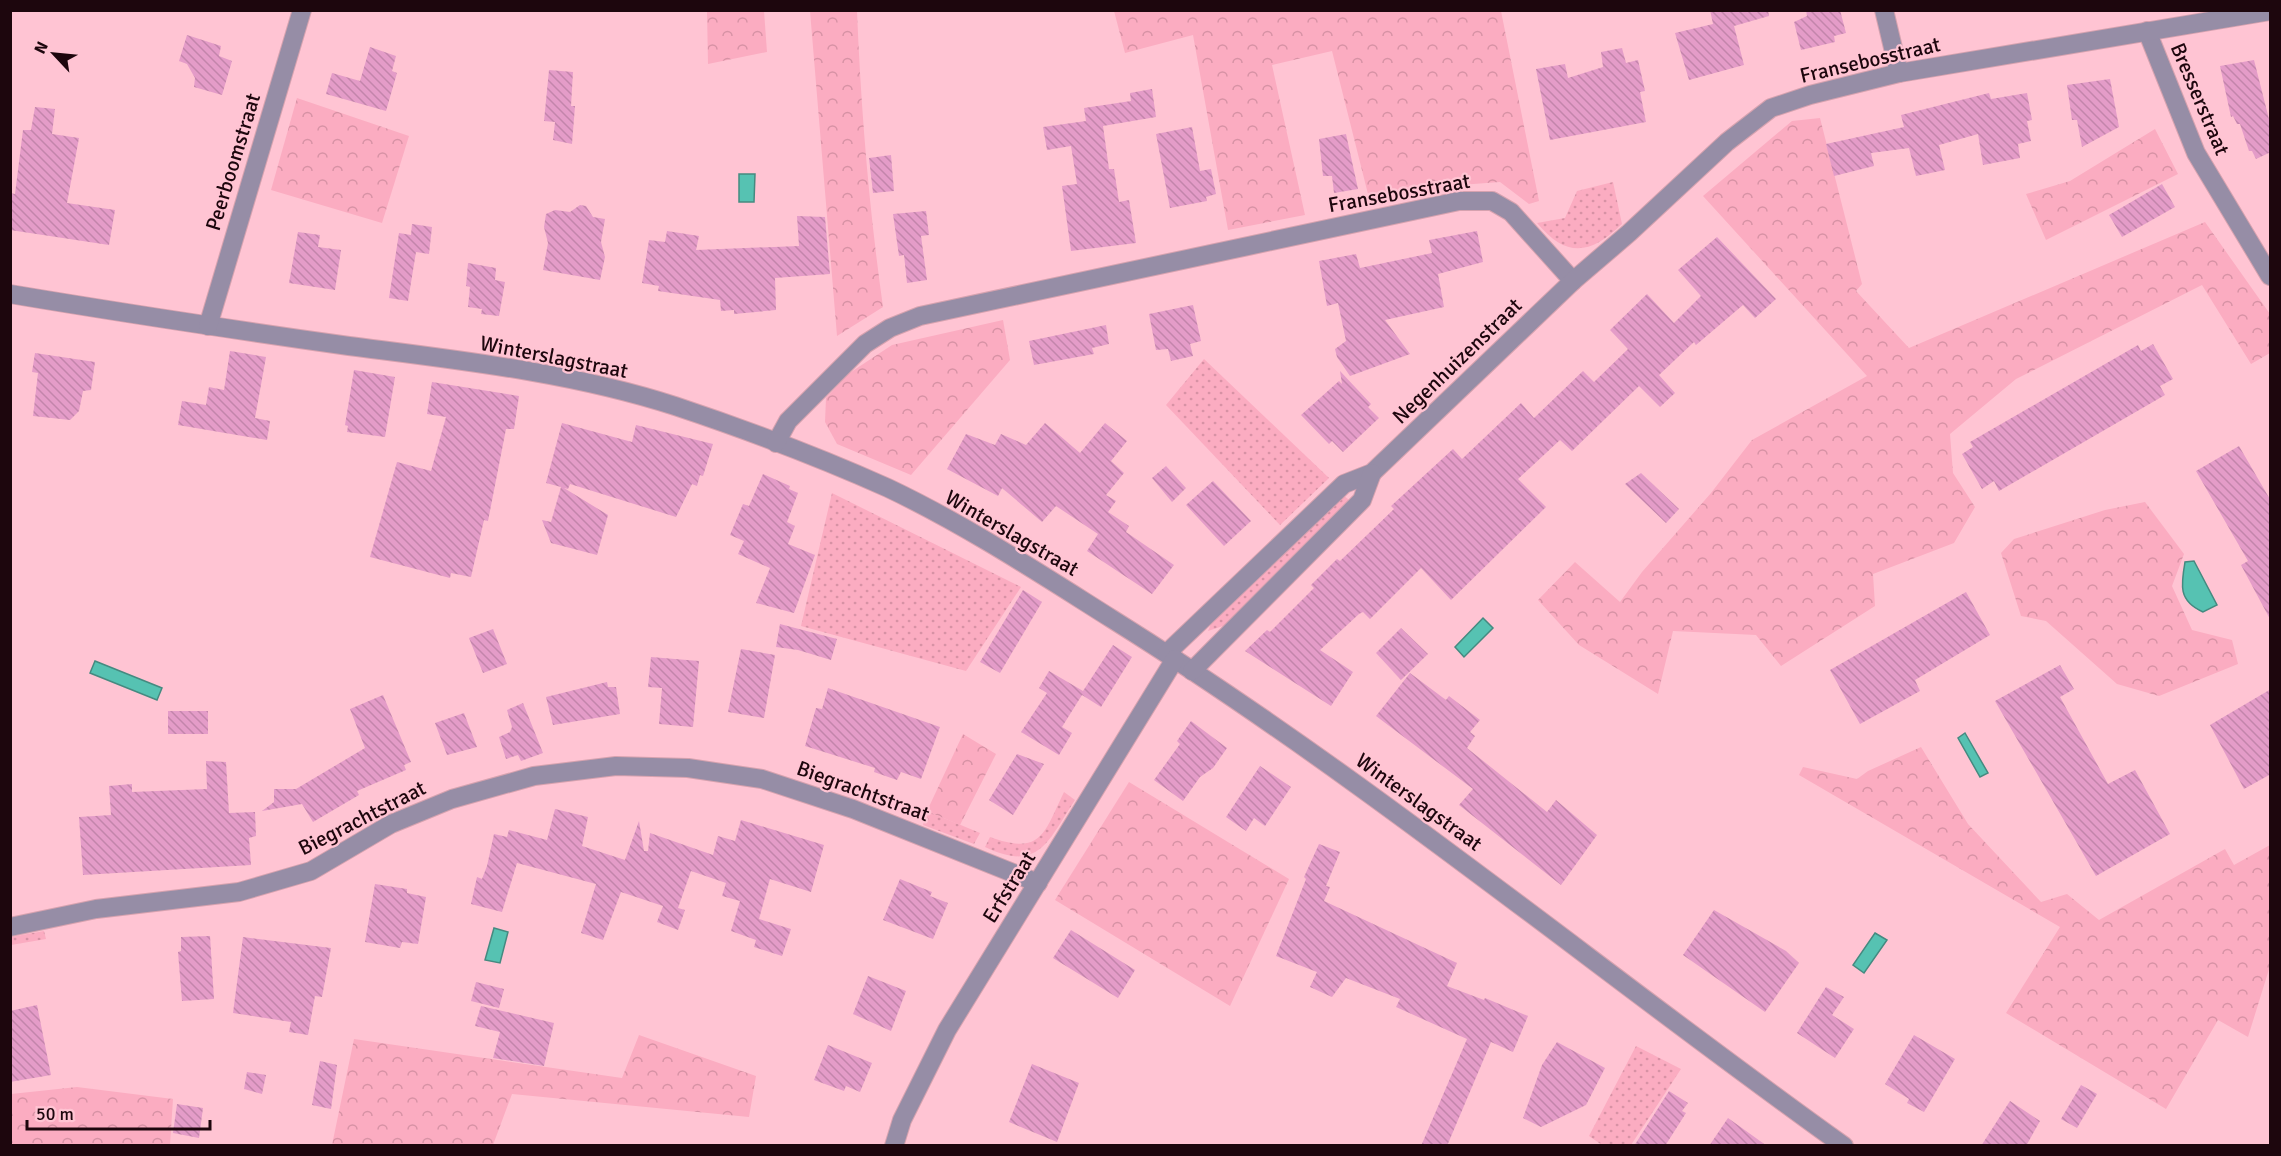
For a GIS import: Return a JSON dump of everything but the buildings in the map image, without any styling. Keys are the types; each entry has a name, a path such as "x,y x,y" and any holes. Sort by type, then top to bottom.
{"street":[{"name":"Peerboomstraat","path":"208,326 302,10"},
{"path":"1884,10 1899,73"},
{"name":"Fransebosstraat","path":"776,442 788,421 865,344 890,328 920,315 1448,203 1492,201 1511,212 1573,281 1629,234 1727,142 1771,108 1810,95 1899,73 2271,11"},
{"name":"Bresserstraat","path":"2147,31 2196,153 2271,276"},
{"name":"Negenhuizenstraat","path":"1171,656 1344,484 1372,474 1573,281"},
{"name":"Winterslagstraat","path":"10,294 208,326 475,363 579,382 670,405 776,442 888,489 981,537 1171,656 1380,799 1758,1084 1844,1146"},
{"name":"Negenhuizenstraat","path":"1192,671 1362,500 1372,474"},
{"name":"Erfstraat","path":"894,1146 902,1120 947,1030 1038,883 1171,656"},
{"name":"Biegrachtstraat","path":"10,927 96,909 239,892 311,871 391,824 452,799 534,776 616,766 688,768 762,779 853,809 1038,883"}],"green space":[{"path":"707,11 764,11 767,52 708,64"},
{"path":"810,11 857,11 866,159 883,307 837,336"},
{"path":"1114,11 1501,11 1539,201 1529,204 1500,182 1447,186 1370,202 1332,51 1272,65 1305,215 1228,230 1193,35 1125,53"},
{"path":"297,98 409,136 382,223 271,190"},
{"path":"1820,118 1862,284 1856,291 1909,348 2205,222 2270,314 2270,353 2251,364 2202,285 2016,379 1950,434 1953,473 1975,507 1954,543 1873,574 1875,606 1781,666 1756,635 1673,631 1658,694 1579,645 1538,600 1575,562 1620,602 1642,572 1711,493 1752,440 1867,376 1703,196 1792,121"},
{"path":"2155,129 2178,174 2046,240 2026,194 2070,181"},
{"path":"1613,182 1622,224 1600,242 1579,248 1569,247 1548,235 1537,223 1565,218 1577,191"},
{"path":"1003,320 1010,360 911,475 837,444 825,422 826,398 848,374 892,345"},
{"path":"1204,359 1329,478 1280,525 1166,405"},
{"path":"832,493 1021,587 966,671 801,626"},
{"path":"1343,495 1348,499 1349,508 1226,625 1208,631 1216,611"},
{"path":"2145,502 2184,554 2172,586 2192,630 2232,640 2238,664 2159,696 2117,684 2046,621 2021,616 2001,553 2014,539 2105,510"},
{"path":"963,734 996,754 960,825 927,811"},
{"path":"1921,747 1968,824 2041,902 2067,894 2099,920 2225,849 2234,865 2270,845 2270,966 2248,1037 2218,1020 2166,1109 2006,1013 2060,927 1799,775 1803,767 1857,779 1868,771"},
{"path":"1129,782 1289,879 1230,1006 1055,900"},
{"path":"1064,792 1075,800 1049,840 1040,849 1018,856 1003,854 985,847 990,837 1021,844 1039,837 1046,829"},
{"path":"927,811 980,833 974,844 923,825"},
{"path":"44,931 46,939 11,945 11,937"},
{"path":"639,1035 756,1076 749,1117 512,1094 493,1145 332,1145 354,1039 622,1078"},
{"path":"1636,1046 1681,1069 1631,1145 1602,1145 1589,1136"},
{"path":"77,1087 173,1099 170,1145 11,1145 11,1094"}],"shaded area":[{"path":"739,174 755,174 754,202 739,202"},
{"path":"2194,561 2217,605 2203,612 2189,603 2183,592 2185,562"},
{"path":"1483,618 1493,628 1464,657 1455,647"},
{"path":"95,661 162,688 157,700 90,673"},
{"path":"1965,733 1988,773 1980,777 1958,738"},
{"path":"494,928 508,932 500,963 485,960"},
{"path":"1875,933 1887,940 1864,973 1853,965"}]}
